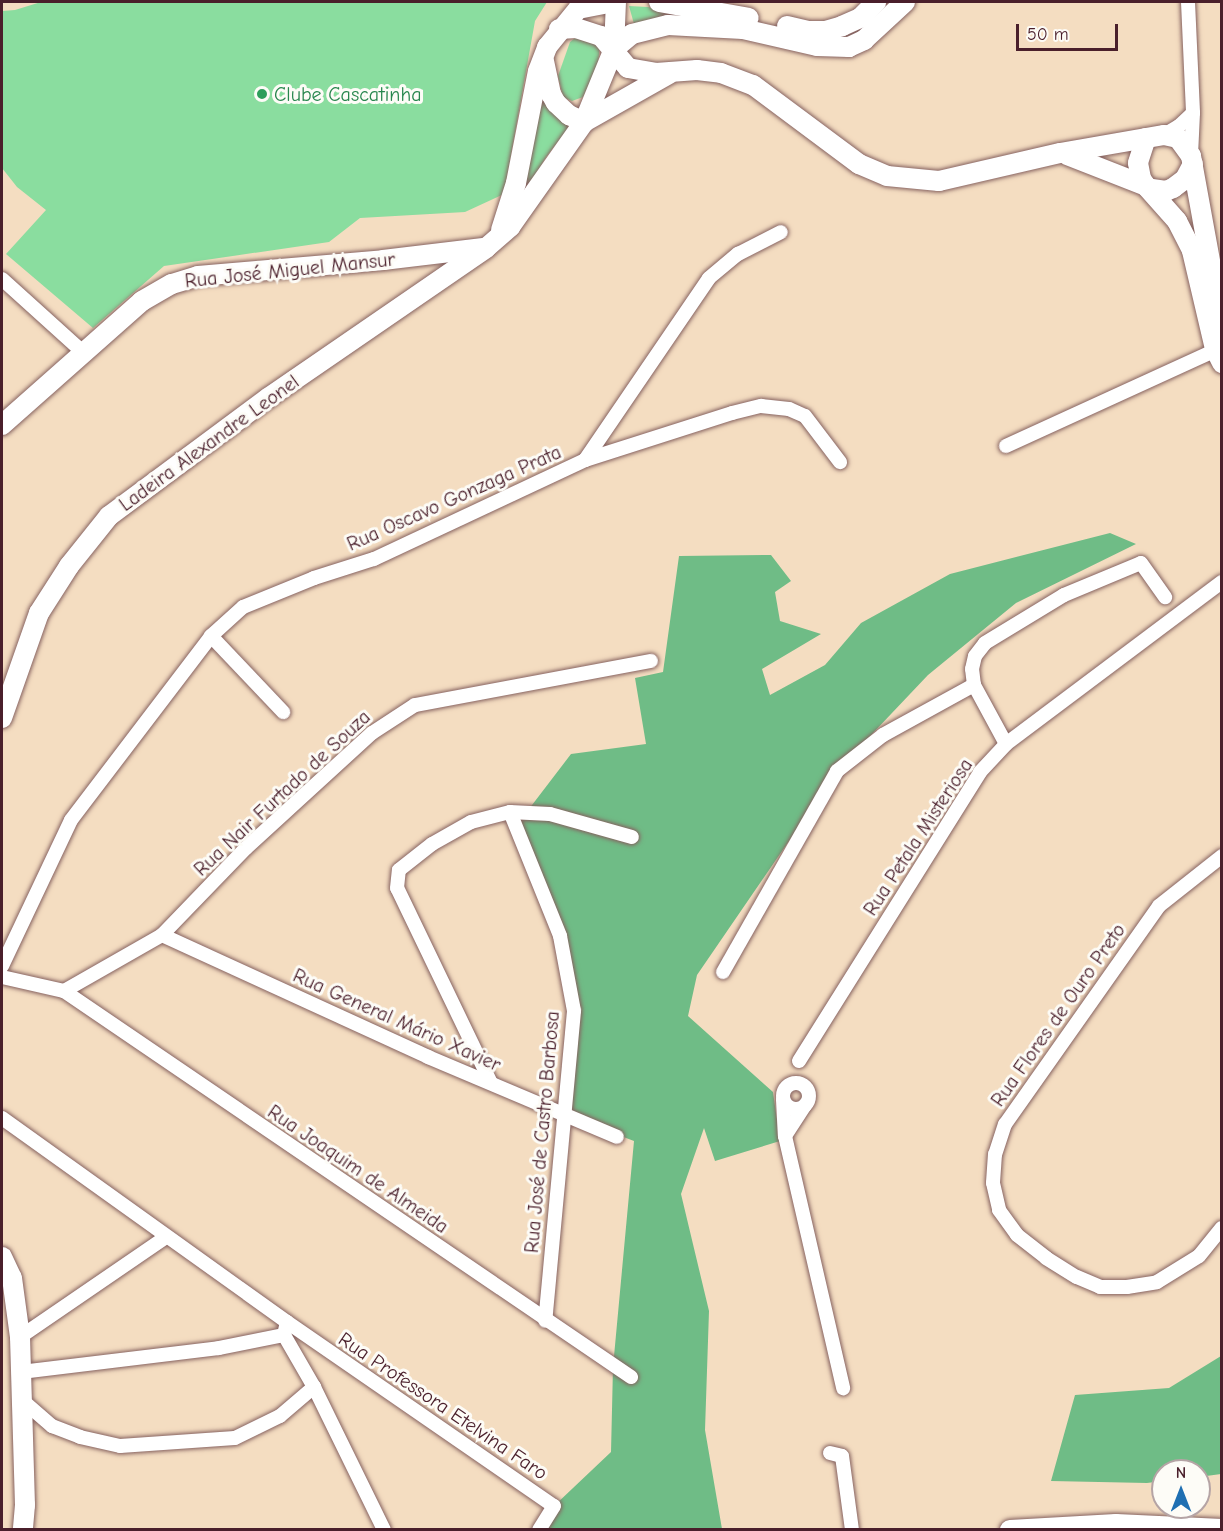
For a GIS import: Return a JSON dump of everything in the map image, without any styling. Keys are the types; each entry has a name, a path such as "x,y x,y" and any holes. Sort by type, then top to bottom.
{"street":[{"name":"Ladeira Alexandre Leonel","path":"2,718 39,613 69,566 109,516 268,399 492,243 510,227 584,122 614,49 615,2 579,5 559,29 543,56 537,71 516,183 492,243"},
{"path":"659,2 809,31 842,26 860,18 876,2"},
{"path":"614,49 632,34 668,25 743,28 818,46 849,47 864,40 905,2"},
{"path":"1188,2 1192,160 1221,327"},
{"path":"559,29 592,32 614,49 622,64 628,68 669,74 697,70 721,73 753,85 859,164 887,176 939,181 1060,153 1155,137 1178,138 1192,160"},
{"path":"543,56 551,94 562,110 584,122 669,74"},
{"path":"1006,446 1219,353 1189,243 1177,221 1141,179 1138,163 1155,137 1179,126 1192,113"},
{"path":"1060,153 1080,158 1149,188 1166,191 1185,178 1192,160"},
{"path":"585,460 709,278 738,254 781,232"},
{"name":"Rua José Miguel Mansur","path":"2,425 142,301 171,284 198,276 383,261 492,243"},
{"path":"2,279 84,353"},
{"name":"Rua Oscavo Gonzaga Prata","path":"2,966 54,851 71,820 211,636 243,606 314,578 374,559 585,460 761,406 789,409 805,416 840,462"},
{"path":"1006,744 974,685 972,669 975,656 985,643 1065,595 1141,563 1165,597"},
{"name":"Rua Petala Misteriosa","path":"783,1095 799,1061 980,772 1006,744 1221,582"},
{"path":"211,636 283,712"},
{"name":"Rua Nair Furtado de Souza","path":"64,991 162,935 246,848 372,733 415,705 651,660"},
{"path":"723,972 837,771 883,735 974,685"},
{"path":"491,1083 397,888 399,870 432,844 471,822 510,812 550,814 632,837"},
{"name":"Rua José de Castro Barbosa","path":"510,812 560,936 574,1011 545,1321"},
{"name":"Rua Flores de Ouro Preto","path":"1221,856 1159,906 1011,1114 1005,1124 995,1154 993,1183 999,1210 1017,1235 1069,1272 1100,1287 1126,1287 1157,1282 1199,1256 1221,1228"},
{"name":"Rua General Mário Xavier","path":"162,935 428,1057 617,1137"},
{"path":"2,977 64,991"},
{"name":"Rua Joaquim de Almeida","path":"64,991 545,1321 631,1377"},
{"path":"785,1136 809,1098 799,1061"},
{"path":"807,1089 797,1083 789,1085 783,1095 785,1136 843,1389"},
{"path":"783,1095 791,1108 799,1109 805,1105"},
{"name":"Rua Professora Etelvina Faro","path":"2,1118 166,1237 285,1329 554,1506 539,1530"},
{"path":"20,1337 166,1237"},
{"path":"2,1257 12,1278 20,1337 25,1506 23,1530"},
{"path":"21,1372 219,1348 285,1329"},
{"name":"Rua Professora Etelvina Faro","path":"285,1329 384,1530"},
{"path":"22,1400 52,1425 80,1437 120,1446 235,1438 280,1416 314,1387"},
{"path":"830,1453 842,1456 852,1530"},
{"path":"1010,1530 1116,1524 1221,1529"}],"green space":[{"name":"Clube Cascatinha","path":"41,2 547,2 535,21 504,194 465,212 360,218 329,242 164,266 93,328 6,254 46,210 17,187 2,168 2,11 15,10"},
{"path":"629,6 648,7 707,18 666,18 634,24"},
{"path":"575,38 599,45 599,54 598,65 583,97 572,101 563,97 558,76 570,42"},
{"path":"542,97 573,122 546,157 521,199"},
{"path":"1110,533 1136,544 1016,603 928,675 837,771 697,975 688,1016 773,1092 780,1141 715,1161 704,1128 681,1194 709,1311 705,1430 722,1529 537,1529 554,1506 611,1452 613,1367 634,1141 563,1114 574,1011 560,936 516,826 571,754 646,744 635,678 663,672 679,556 771,555 791,581 775,592 780,621 821,634 762,669 770,695 825,665 861,623 950,574"},
{"path":"1221,1356 1221,1474 1211,1475 1211,1459 1151,1459 1151,1482 1051,1481 1075,1395 1169,1388"}],"place":[{"name":"Clube Cascatinha","path":"262,94"}]}
